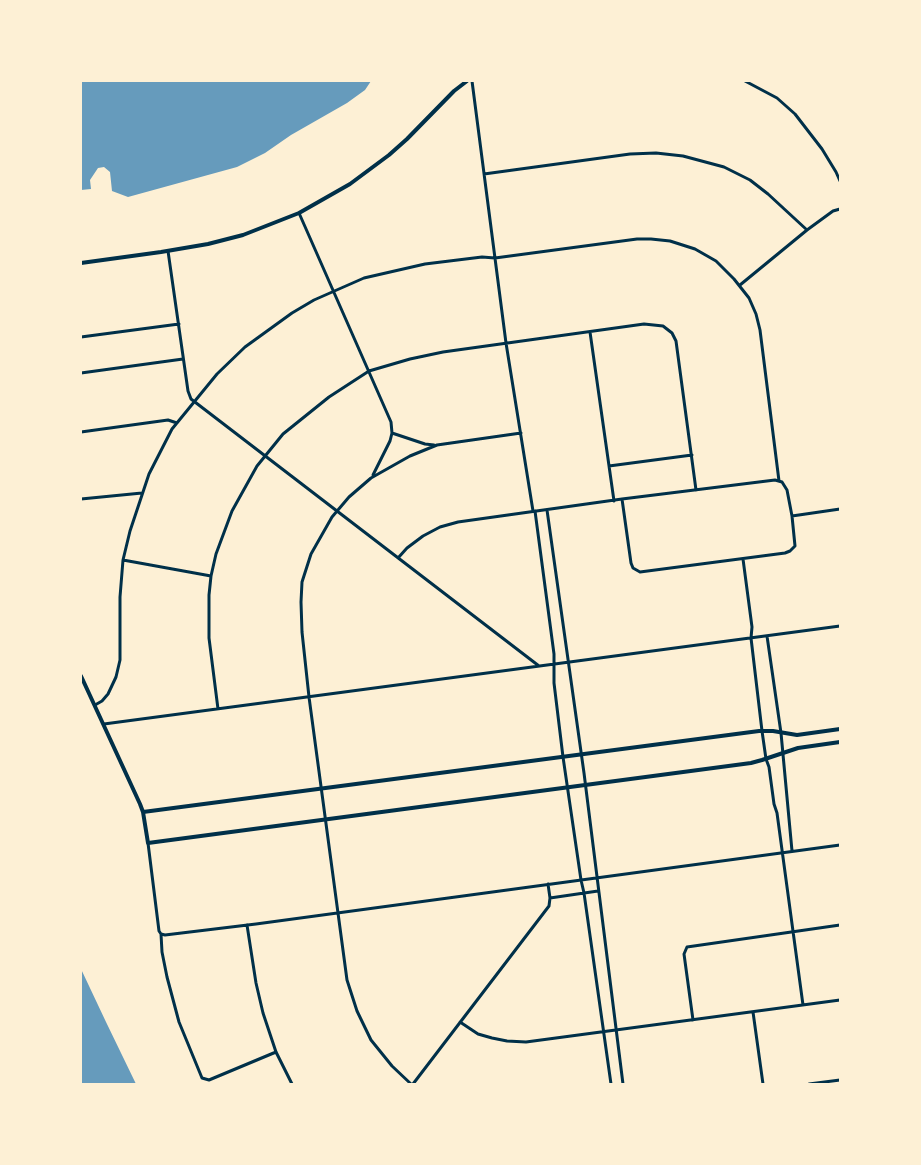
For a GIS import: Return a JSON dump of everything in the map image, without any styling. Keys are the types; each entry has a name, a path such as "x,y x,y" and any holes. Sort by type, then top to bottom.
{"street":[{"path":"81,262 168,251 243,235 299,213 350,184 389,154 407,139 454,91 467,81"},
{"path":"472,81 506,343 534,511 554,664 554,683 567,787 611,1084"},
{"path":"745,81 777,98 794,114 822,149 839,175 840,181"},
{"path":"484,174 630,154 656,153 683,156 724,167 750,180 807,230"},
{"path":"740,285 832,211 840,209"},
{"path":"299,213 391,422 392,433 384,454 371,478"},
{"path":"95,705 104,699 110,691 120,660 120,597 123,560 130,531 154,462 176,423 222,369 245,347 292,313 333,290 364,278 405,268 482,257 495,258 637,240 677,242 706,255 740,285 754,308 760,330 779,481"},
{"path":"168,251 188,393 193,402 540,666"},
{"path":"81,337 179,324"},
{"path":"218,709 209,632 211,576 218,547 227,523 249,480 264,456 293,425 344,386 369,371 427,355 650,324 663,326 672,333 677,344 696,490"},
{"path":"590,332 614,500"},
{"path":"81,373 183,359"},
{"path":"81,432 168,420 176,423"},
{"path":"392,433 425,444 437,445 520,432"},
{"path":"437,445 405,459 371,478 336,511 316,543 304,573 300,602 308,697 347,980 357,1012 378,1048 392,1066 412,1084 548,906 550,898 548,884"},
{"path":"609,466 692,455"},
{"path":"398,558 415,541 440,527 464,520 546,510 614,500 771,480 784,484 787,490 795,544 790,551 785,553 644,572 638,571 633,568 631,563 622,499"},
{"path":"81,499 142,493"},
{"path":"792,516 840,509"},
{"path":"546,510 582,755 623,1084"},
{"path":"743,559 762,731 782,853 803,1005"},
{"path":"123,560 211,576"},
{"path":"104,724 840,626"},
{"path":"767,636 781,733 792,851"},
{"path":"81,676 143,812 162,952 179,1022 202,1078 209,1080 276,1052"},
{"path":"143,812 762,731 797,735 840,729"},
{"path":"148,843 586,785 766,759 798,748 840,742"},
{"path":"161,934 247,925 840,845"},
{"path":"550,898 598,891"},
{"path":"247,925 259,999 276,1052 292,1084"},
{"path":"693,1020 684,954 687,947 840,925"},
{"path":"460,1022 484,1036 515,1042 536,1041 840,1000"},
{"path":"753,1012 763,1084"},
{"path":"809,1084 840,1080"}],"water":[{"path":"81,81 371,81 365,90 347,103 291,135 265,153 237,167 128,197 112,191 110,172 104,167 98,168 90,180 91,189 81,190"},
{"path":"81,969 106,1022 136,1084 81,1084"}]}
